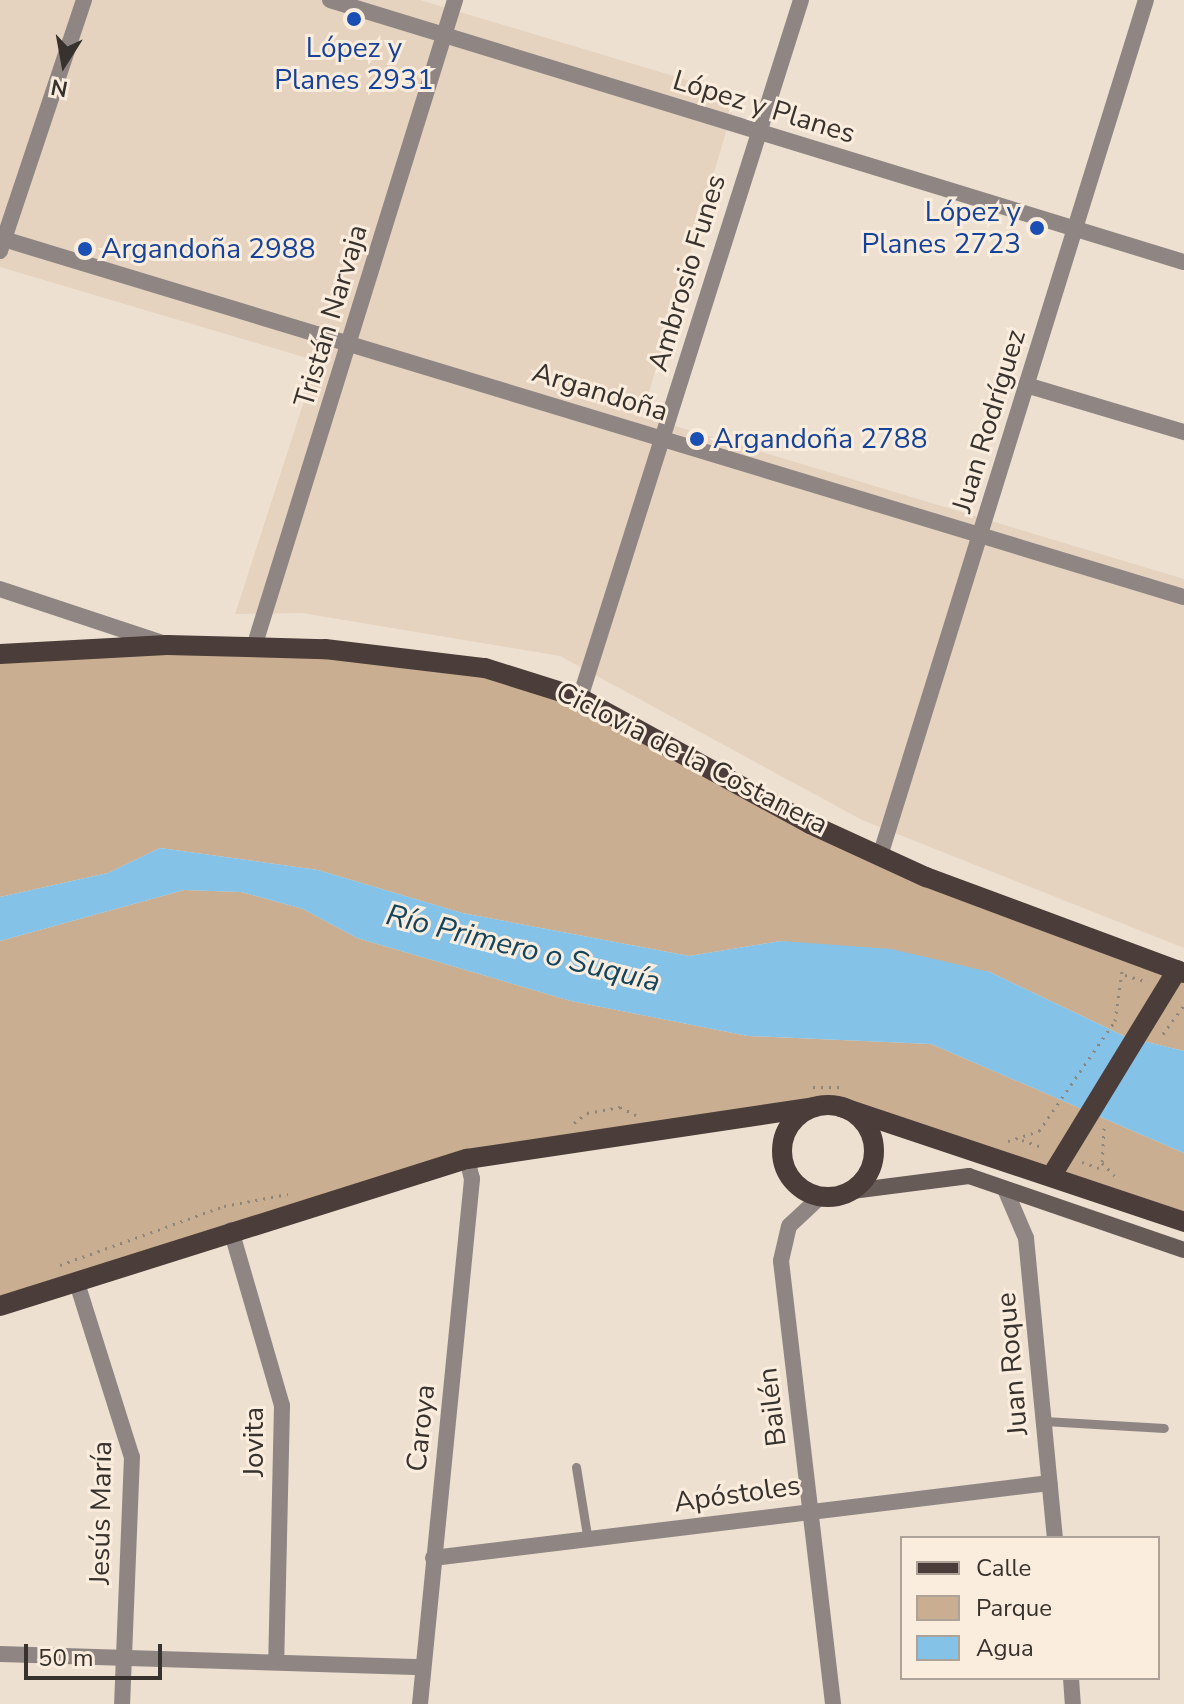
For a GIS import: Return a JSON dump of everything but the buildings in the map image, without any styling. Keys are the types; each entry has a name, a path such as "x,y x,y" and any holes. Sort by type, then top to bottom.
{"main road":[{"path":"0,654 167,645 254,647 442,660 580,698 880,856 1182,967 1157,1000 1071,1138 1052,1175"},
{"path":"814,1107 790,1125 782,1154 794,1182 820,1197 852,1191 875,1152 865,1123 841,1107"},
{"path":"0,1306 231,1230 467,1159 814,1107 841,1107 1052,1175 1184,1224"}],"street":[{"path":"1,243 84,0"},
{"name":"López y Planes","path":"330,0 1184,262"},
{"name":"Tristán Narvaja","path":"254,647 455,0"},
{"name":"Ambrosio Funes","path":"580,698 801,0"},
{"name":"Juan Rodríguez","path":"880,856 1146,0"},
{"name":"Argandoña","path":"1,243 350,344 1184,597"},
{"path":"1026,385 1184,432"},
{"path":"0,589 167,645"},
{"name":"Caroya","path":"420,1704 472,1179 467,1159"},
{"path":"852,1191 954,1176 1005,1189 1184,1250"},
{"name":"Juan Roque","path":"1005,1189 1026,1238 1055,1536"},
{"name":"Bailén","path":"820,1197 796,1215 781,1247 833,1704"},
{"name":"Jovita","path":"231,1230 282,1406 276,1661"},
{"name":"Jesús María","path":"77,1283 130,1438 122,1704"},
{"name":"Apóstoles","path":"433,1558 588,1541 810,1509 1049,1483"},
{"path":"0,1654 423,1667"},
{"path":"1071,1680 1073,1704"}],"lane":[{"path":"1044,1421 1164,1428"},
{"path":"576,1467 588,1541"}],"path":[{"path":"1046,1122 1115,1021 1125,975 1109,962"},
{"path":"1175,1016 1184,1005"},
{"path":"1106,1120 1102,1163 1128,1183"}],"shaded area":[{"path":"0,0 420,0 737,95 642,416 1184,579 1184,948 862,820 560,656 302,613 235,614 317,361 0,267"}],"green space":[{"path":"325,649 528,680 810,824 1184,973 1184,1051 1126,1037 990,972 781,941 689,956 462,913 318,870 160,848 108,873 0,897 0,654"},
{"path":"184,890 241,892 303,909 357,938 571,1001 748,1036 931,1044 1184,1153 1184,1222 853,1113 814,1107 467,1159 0,1306 0,941"}],"water":[{"name":"Río Primero o Suquía","path":"160,848 318,870 462,913 689,956 781,941 891,949 990,972 1126,1037 1184,1051 1184,1153 931,1044 748,1036 571,1001 357,938 303,909 241,892 184,890 0,941 0,897 108,873"}],"place":[{"name":"López y Planes 2931","path":"354,19"},
{"name":"López y Planes 2723","path":"1037,228"},
{"name":"Argandoña 2988","path":"85,249"},
{"name":"Argandoña 2788","path":"697,439"}]}
